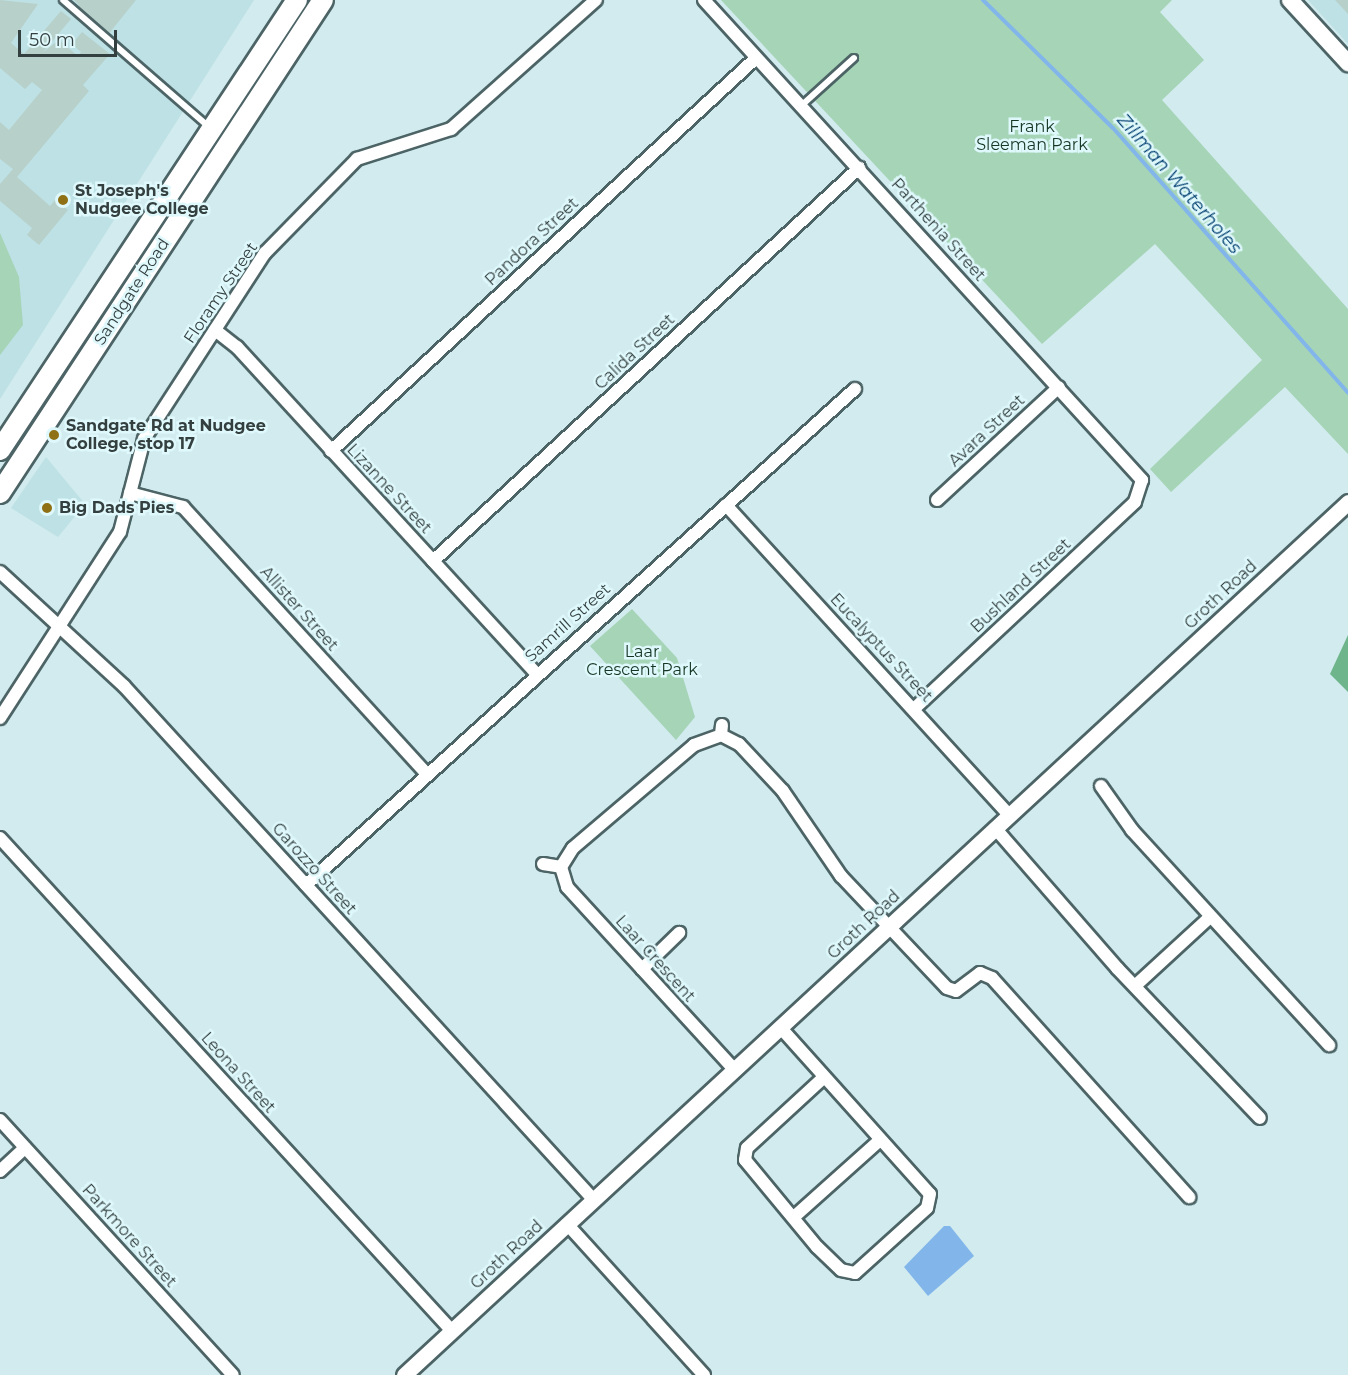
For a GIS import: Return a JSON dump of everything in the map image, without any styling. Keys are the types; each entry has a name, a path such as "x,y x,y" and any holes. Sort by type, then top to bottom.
{"highway":[{"name":"Sandgate Road","path":"0,450 297,0"},
{"name":"Sandgate Road","path":"0,493 323,0"}],"main road":[{"path":"1290,0 1348,63"}],"street":[{"name":"Floramy Street","path":"0,718 120,532 140,446 265,254 342,172 375,149 451,129 596,0"},
{"name":"Parthenia Street","path":"704,0 1137,471 1143,484"},
{"name":"Pandora Street","path":"331,451 756,58"},
{"name":"Calida Street","path":"433,561 859,168"},
{"name":"Lizanne Street","path":"215,330 237,347 537,674"},
{"name":"Avara Street","path":"937,500 1059,387"},
{"name":"Samrill Street","path":"306,885 855,389"},
{"name":"Bushland Street","path":"914,709 1135,502 1143,484"},
{"name":"Allister Street","path":"130,493 183,507 427,774"},
{"name":"Groth Road","path":"404,1375 1348,502"},
{"name":"Eucalyptus Street","path":"726,505 1009,815"},
{"name":"Garozzo Street","path":"0,572 124,686 593,1199"},
{"path":"543,864 561,867 573,848 694,745 721,730 739,744 783,791 841,876 950,990 980,973 992,978 1189,1197"},
{"path":"1101,786 1132,830 1329,1045"},
{"path":"995,828 1136,985 1260,1118"},
{"name":"Leona Street","path":"0,838 452,1331"},
{"name":"Laar Crescent","path":"561,867 567,887 734,1069"},
{"path":"1136,985 1210,917"},
{"path":"642,969 680,933"},
{"path":"780,1027 880,1140 927,1187 931,1201 864,1268 850,1274 838,1268 747,1162 745,1153 824,1078"},
{"name":"Parkmore Street","path":"0,1120 233,1375"},
{"path":"795,1216 880,1140"},
{"path":"0,1171 25,1148"},
{"path":"567,1224 704,1375"}],"lane":[{"path":"63,0 211,129"},
{"path":"802,105 854,58"}],"shaded area":[{"name":"St Joseph's Nudgee College","path":"0,0 254,0 0,399"},
{"path":"1308,0 1348,0 1348,44"},
{"path":"46,457 85,504 58,537 11,508"}],"green space":[{"name":"Frank Sleeman Park","path":"721,0 1172,0 1160,12 1204,60 1162,100 1348,309 1348,454 1285,387 1171,492 1150,469 1262,360 1155,244 1042,344"},
{"path":"0,233 19,277 23,325 0,355"},
{"name":"Laar Crescent Park","path":"632,609 677,658 695,717 676,740 590,646"},
{"path":"1348,635 1348,692 1330,674"}],"water":[{"path":"944,1226 950,1226 974,1256 928,1296 904,1267"}],"building":[{"path":"0,0 38,4 11,43 24,54 61,11 71,19 43,52 59,40 78,56 81,52 72,44 82,32 110,54 83,85 89,91 17,177 50,206 55,200 68,210 39,245 27,235 32,228 0,201 0,184 13,169 0,159 0,122 9,130 42,90 32,82 25,89 0,68"},
{"path":"74,0 136,0 107,36 75,9 79,5"},
{"path":"1335,0 1348,0 1348,14"}],"waterway":[{"name":"Zillman Waterholes","path":"983,0 1113,128 1348,393"}],"place":[{"name":"St Joseph's Nudgee College","path":"63,200"},
{"name":"Sandgate Rd at Nudgee College, stop 17","path":"54,435"},
{"name":"Big Dads Pies","path":"47,508"}]}
